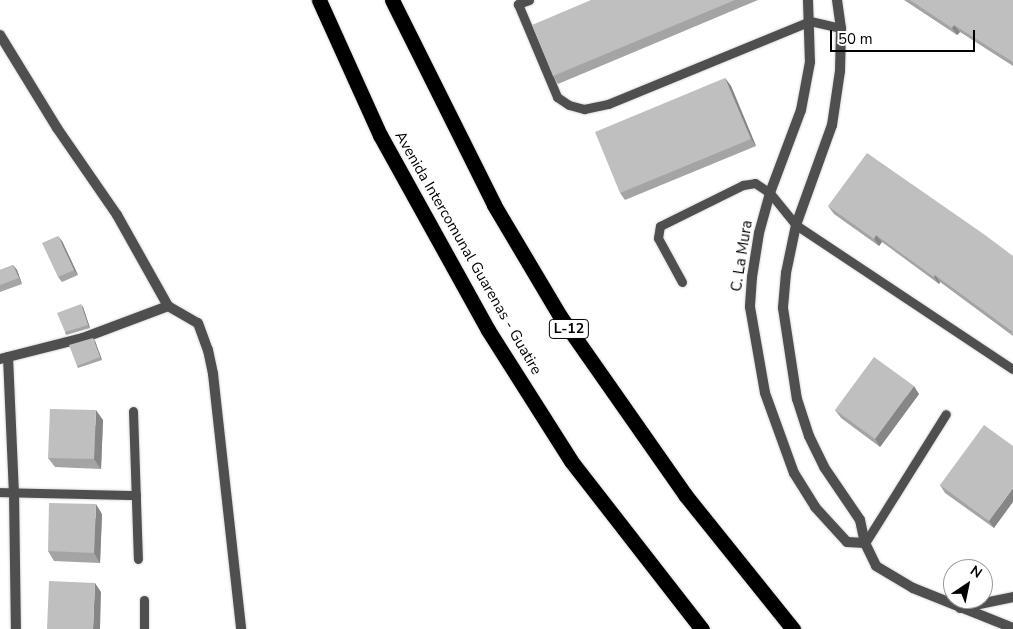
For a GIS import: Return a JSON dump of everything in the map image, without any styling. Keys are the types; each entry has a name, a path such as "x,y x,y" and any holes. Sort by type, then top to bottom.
{"highway":[{"name":"Avenida Intercomunal Guarenas - Guatire","path":"319,0 380,135 488,330 571,461 702,629"},
{"name":"L-12","path":"392,0 494,205 560,316 686,496 793,629"}],"street":[{"name":"C. La Mura","path":"808,0 810,62 800,110 770,193 759,233 752,276 750,307 765,393 794,473 815,507 847,542 865,543"},
{"path":"837,0 841,28 840,71 832,125 796,225 786,273 784,308 797,399 809,436 824,467 860,520 865,543 876,566 913,588 943,601"},
{"path":"0,35 57,128 117,215 168,306 198,323 208,350 236,566 241,629"},
{"path":"16,629 14,492 4,358 84,338 168,306"},
{"path":"993,601 1013,596"},
{"path":"963,609 1013,628"}],"lane":[{"path":"529,0 518,4 557,97 568,105 584,109 608,104 810,21 841,28"},
{"path":"682,282 658,238 660,226 743,186 755,184 770,193 796,225 1013,369"},
{"path":"133,412 138,559"},
{"path":"865,543 946,414"},
{"path":"0,492 136,495"},
{"path":"144,600 144,629"}],"building":[{"path":"591,0 735,0 553,76 532,25"},
{"path":"910,0 1013,0 1013,62 954,25 952,28"},
{"path":"725,78 751,139 620,193 595,132"},
{"path":"867,153 1013,256 1013,332 935,275 934,277 876,235 874,239 828,206"},
{"path":"58,236 74,270 58,277 42,243"},
{"path":"13,265 19,278 0,285 0,270"},
{"path":"81,304 88,325 65,332 57,313"},
{"path":"93,338 100,357 77,366 69,345"},
{"path":"874,357 914,386 875,439 835,410"},
{"path":"50,409 96,410 94,459 48,458"},
{"path":"984,425 1013,446 1013,488 989,521 940,485"},
{"path":"49,503 96,504 94,553 48,551"},
{"path":"49,581 95,583 93,629 47,629"}]}
